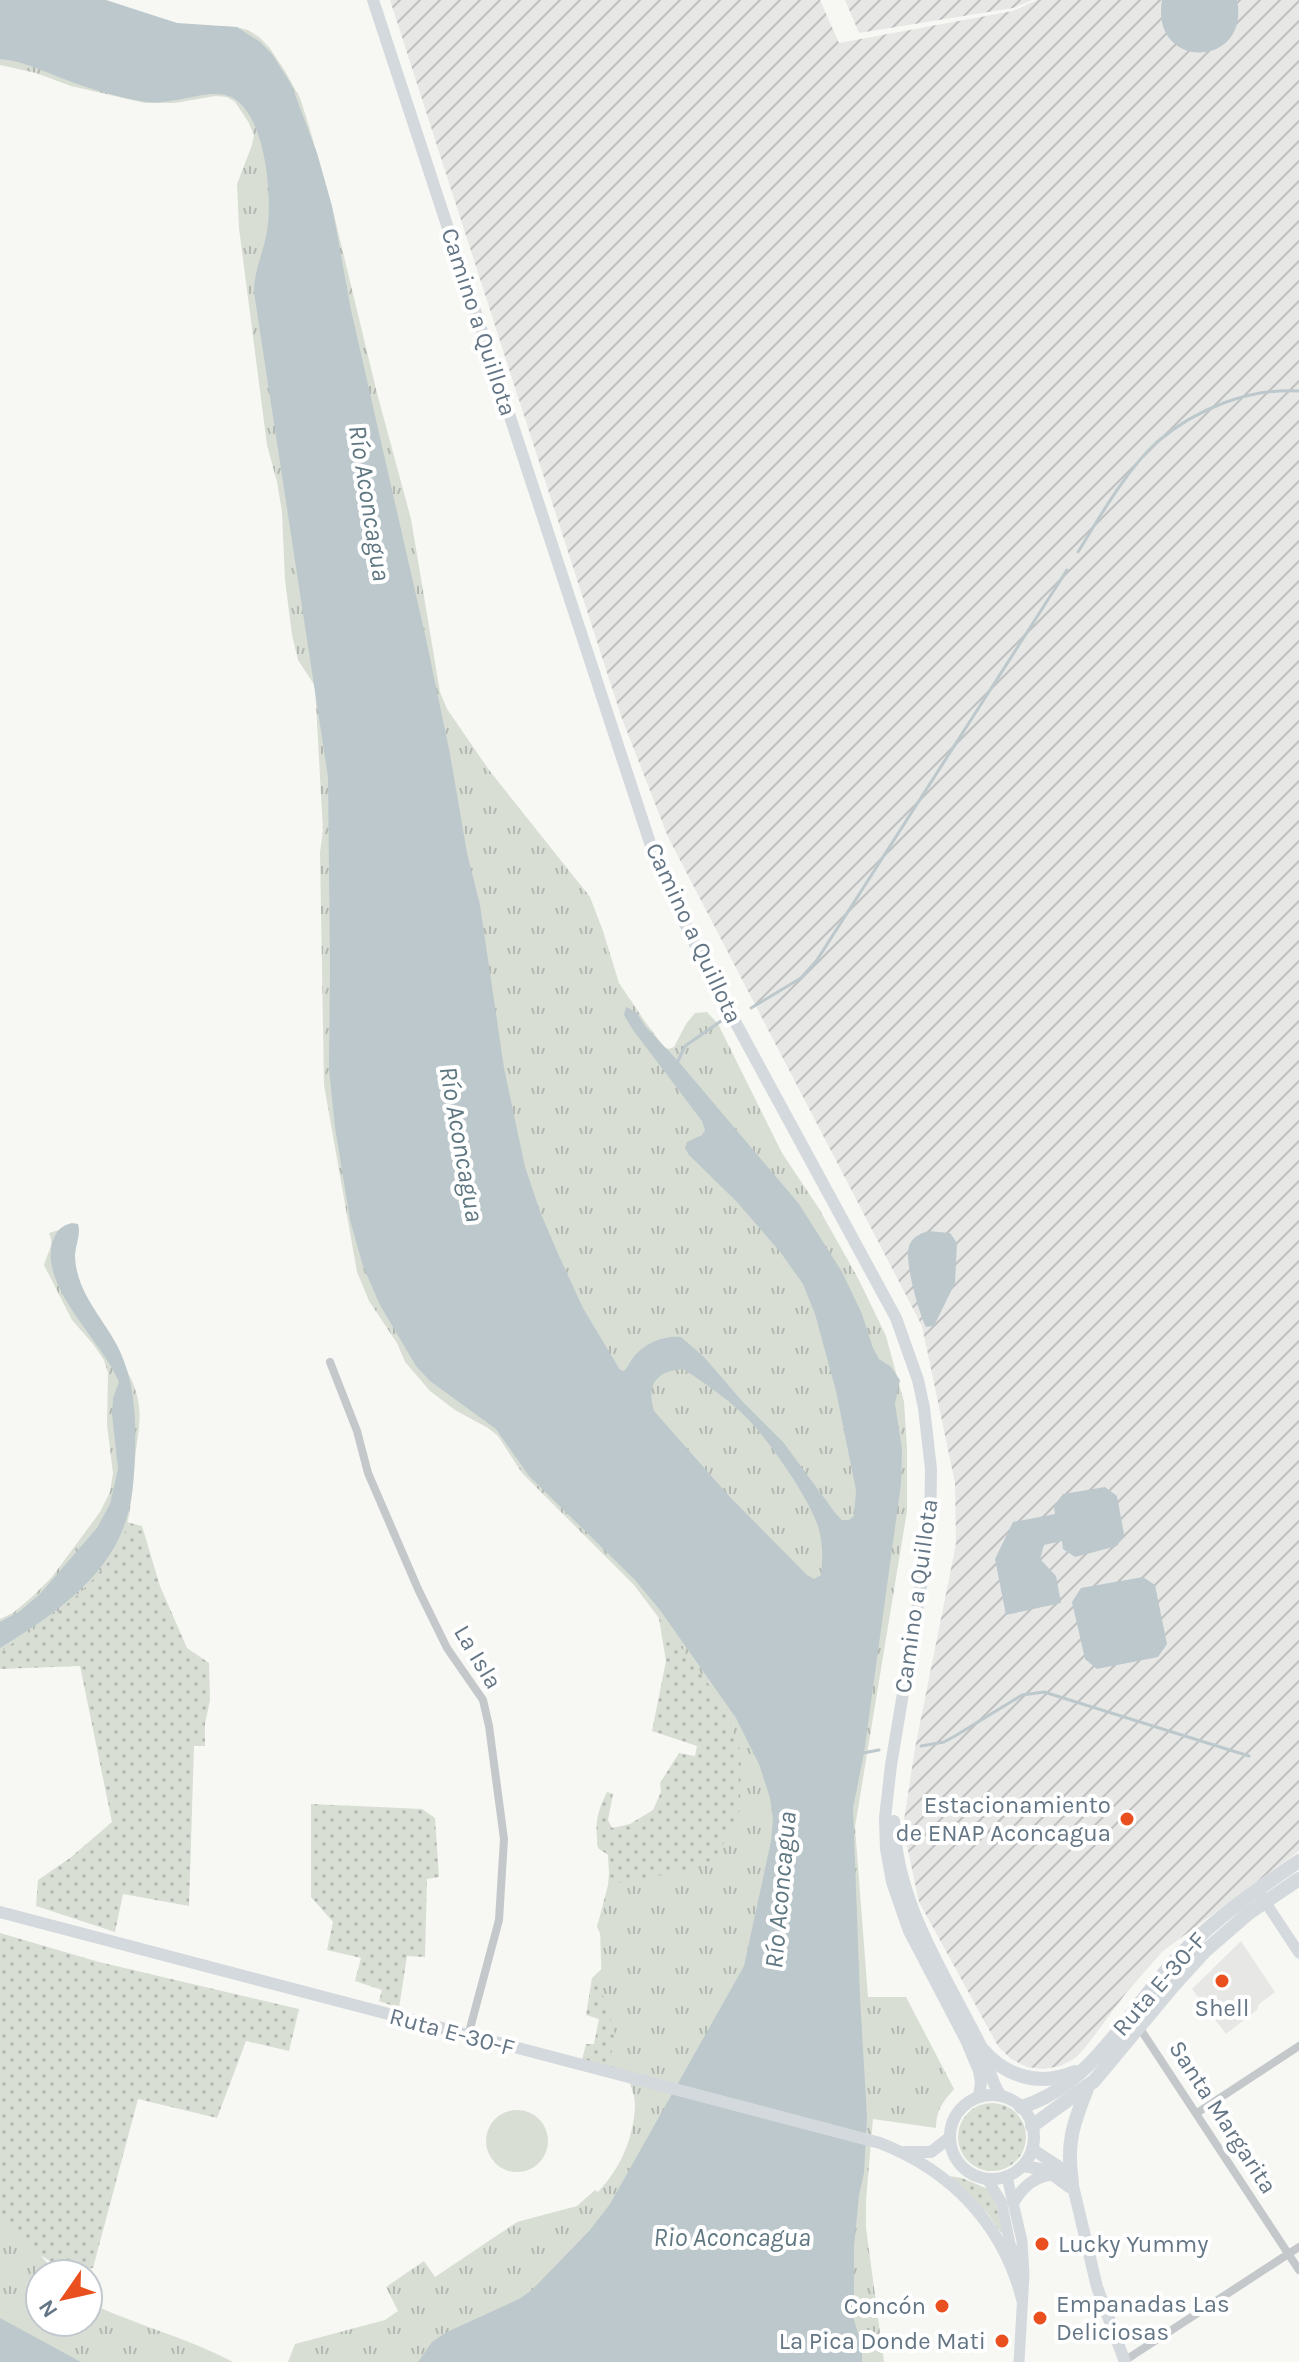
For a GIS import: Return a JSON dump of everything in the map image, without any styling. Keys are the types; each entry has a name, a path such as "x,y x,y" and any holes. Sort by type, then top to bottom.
{"highway":[{"name":"Ruta E-30-F","path":"1032,2126 1087,2088 1194,1962 1299,1861"},
{"name":"Ruta E-30-F","path":"1021,2107 1057,2091 1089,2065 1184,1951 1214,1922 1299,1879"},
{"path":"982,2049 1002,2068 1028,2078 1055,2079 1089,2065"},
{"path":"1073,2187 1069,2160 1070,2136 1087,2088"}],"main road":[{"name":"Camino a Quillota","path":"373,0 654,855 713,981 896,1318 918,1380 931,1469 930,1532 891,1765 885,1818 886,1849 892,1882 909,1931 977,2065 981,2082 979,2097"},
{"name":"Camino a Quillota","path":"891,1765 895,1847 905,1890 922,1933 982,2049 992,2082 1001,2096"},
{"path":"1261,1896 1299,1953"},
{"name":"Ruta E-30-F","path":"0,1912 880,2143 930,2168 969,2173"},
{"path":"1001,2096 1027,2114 1034,2136 1032,2149 1023,2166 1007,2177 987,2179 969,2173 955,2158 949,2138 950,2128 963,2105 979,2097 1001,2096"},
{"path":"903,2152 931,2152 949,2138"},
{"path":"1032,2149 1058,2166 1073,2187 1097,2287 1125,2361"},
{"path":"1023,2166 1053,2174 1073,2187"},
{"path":"930,2168 969,2200 990,2226 1010,2261 1022,2299"},
{"path":"1013,2203 1027,2184 1053,2174"},
{"path":"1007,2177 1022,2241 1024,2275 1019,2362"},
{"path":"987,2179 1001,2201 1010,2244 1024,2275"}],"street":[{"name":"La Isla","path":"330,1362 357,1431 368,1473 418,1589 447,1648 483,1700 489,1726 504,1839 499,1920 468,2036"},
{"name":"Santa Margarita","path":"1139,2027 1299,2270"},
{"path":"1197,2113 1299,2046"},
{"path":"1125,2361 1299,2247"}],"shaded area":[{"path":"390,0 820,0 839,43 1013,11 1037,0 1299,0 1299,1851 1163,1951 1126,1993 1085,2048 1074,2059 1060,2066 1044,2069 1027,2067 1011,2059 998,2046 919,1902 903,1827 915,1748 956,1544 955,1483 922,1326 668,837 621,716"},
{"path":"845,0 1032,0 1013,8 859,33"},
{"path":"1241,1941 1275,1992 1226,2034 1192,1989"}],"green space":[{"name":"Rio Aconcagua","path":"0,0 102,0 160,24 236,27 259,37 285,71 300,98 334,215 411,519 440,692 447,709 489,770 590,897 619,983 664,1047 674,1047 695,1013 707,1012 718,1024 782,1153 818,1207 886,1336 904,1402 907,1511 855,1827 868,1997 906,1997 954,2089 941,2107 936,2128 873,2119 866,2228 884,2362 288,2362 295,2344 385,2320 398,2311 386,2287 424,2261 435,2277 517,2222 577,2206 606,2183 629,2141 635,2105 624,2068 615,2064 610,2057 616,2037 602,1992 600,1927 606,1899 613,1884 700,1868 718,1854 740,1810 741,1753 729,1720 713,1690 634,1585 522,1473 498,1436 430,1391 405,1362 397,1343 369,1301 357,1272 324,1085 320,852 323,831 315,686 298,660 292,635 285,580 282,512 267,445 239,228 237,184 254,135 249,123 235,102 227,97 145,103 0,65"},
{"path":"62,1229 76,1244 74,1268 84,1297 136,1392 140,1420 130,1508 120,1543 93,1580 55,1614 0,1651 0,1619 13,1613 52,1577 100,1512 110,1492 113,1473 107,1425 108,1373 104,1360 72,1320 44,1265 51,1246 49,1233"},
{"path":"126,1522 142,1526 160,1586 187,1648 209,1663 210,1700 205,1746 194,1746 189,1906 123,1894 115,1932 36,1906 38,1880 70,1858 112,1822 80,1666 0,1669 0,1648"},
{"path":"658,1613 736,1718 759,1764 678,2083 582,2060 586,2044 594,2044 599,2019 586,2015 592,1978 606,1965 604,1942 597,1927 609,1873 608,1855 598,1848 597,1826 601,1807 607,1792 613,1794 608,1820 612,1828 630,1824 653,1810 661,1792 660,1783 679,1753 695,1756 697,1746 652,1731 666,1661"},
{"path":"311,1804 422,1809 435,1818 439,1877 427,1879 425,1957 407,1956 399,2008 379,2001 382,1990 355,1981 361,1958 327,1950 333,1922 311,1897"},
{"path":"0,1933 99,1962 299,2009 289,2051 246,2041 217,2118 138,2099 96,2258 45,2258 19,2241 0,2311"},
{"path":"992,2103 1016,2113 1026,2137 1016,2161 992,2171 968,2161 958,2137 968,2113"},
{"path":"511,2110 523,2110 539,2119 546,2129 546,2153 539,2163 523,2172 511,2172 491,2158 486,2147 486,2135 500,2115"},
{"path":"950,2176 988,2189 994,2197 1003,2232 1001,2233 988,2214"},
{"path":"0,2218 30,2242 43,2258 24,2258 24,2338 104,2338 104,2309 233,2362 0,2362"}],"water":[{"name":"Rio Aconcagua","path":"0,0 106,0 177,23 237,27 272,54 291,84 317,153 332,206 351,310 450,754 467,853 480,905 504,1068 525,1167 541,1214 583,1308 620,1370 624,1371 636,1354 651,1343 662,1338 681,1337 704,1357 783,1442 836,1514 842,1520 854,1516 856,1490 836,1391 815,1314 803,1284 737,1202 689,1155 685,1148 687,1142 702,1135 705,1130 702,1121 633,1030 624,1015 626,1007 637,1013 799,1204 842,1272 879,1359 891,1367 900,1380 895,1404 902,1449 901,1484 864,1753 853,1808 867,2117 864,2173 854,2246 854,2320 862,2346 862,2362 418,2362 432,2342 447,2332 532,2290 590,2230 610,2204 744,1966 771,1841 773,1819 770,1798 759,1764 736,1718 660,1610 634,1579 529,1476 496,1429 430,1381 416,1366 380,1305 363,1266 350,1220 329,1069 328,777 254,292 269,217 264,154 258,134 239,102 225,95 208,94 147,102 105,93 25,64 0,59","holes":["683,1369 747,1418 787,1469 818,1526 822,1550 821,1575 814,1579 807,1575 729,1496 654,1411 651,1394 655,1381 666,1373"]},
{"path":"1162,0 1237,0 1237,22 1230,39 1216,49 1200,52 1184,50 1171,40 1162,23"},
{"path":"78,1224 79,1228 76,1269 91,1304 121,1353 131,1386 135,1431 132,1496 117,1541 91,1579 57,1610 0,1648 0,1622 20,1611 40,1594 97,1528 110,1504 118,1469 112,1414 113,1398 119,1382 73,1312 54,1274 51,1256 54,1238 61,1228"},
{"path":"928,1231 950,1233 957,1243 955,1283 934,1326 926,1327 913,1287 908,1253 912,1240"},
{"path":"1105,1487 1117,1496 1124,1534 1117,1546 1075,1557 1063,1549 1062,1541 1044,1545 1040,1559 1056,1576 1061,1603 1006,1615 995,1559 1013,1522 1055,1514 1054,1506 1063,1494"},
{"path":"1143,1577 1155,1585 1167,1644 1158,1657 1097,1669 1085,1659 1072,1602 1081,1588"},
{"path":"0,2318 24,2331 24,2338 37,2338 81,2362 0,2362"}],"waterway":[{"path":"1078,552 1135,466 1172,430 1206,411 1242,397 1299,391"},
{"path":"751,1008 801,978 817,960 1067,570"},
{"path":"678,1061 685,1046 721,1021"},
{"path":"921,1746 944,1742 1022,1695 1044,1692 1249,1756"},
{"path":"863,1753 879,1750"}],"place":[{"name":"Estacionamiento de ENAP Aconcagua","path":"1127,1819"},
{"name":"Shell","path":"1222,1981"},
{"name":"Lucky Yummy","path":"1042,2244"},
{"name":"Concón","path":"942,2306"},
{"name":"Empanadas Las Deliciosas","path":"1040,2318"},
{"name":"La Pica Donde Mati","path":"1002,2341"}],"water label":[{"name":"Río Aconcagua","path":"370,503"},
{"name":"Río Aconcagua","path":"462,1144"},
{"name":"Río Aconcagua","path":"780,1890"}]}
